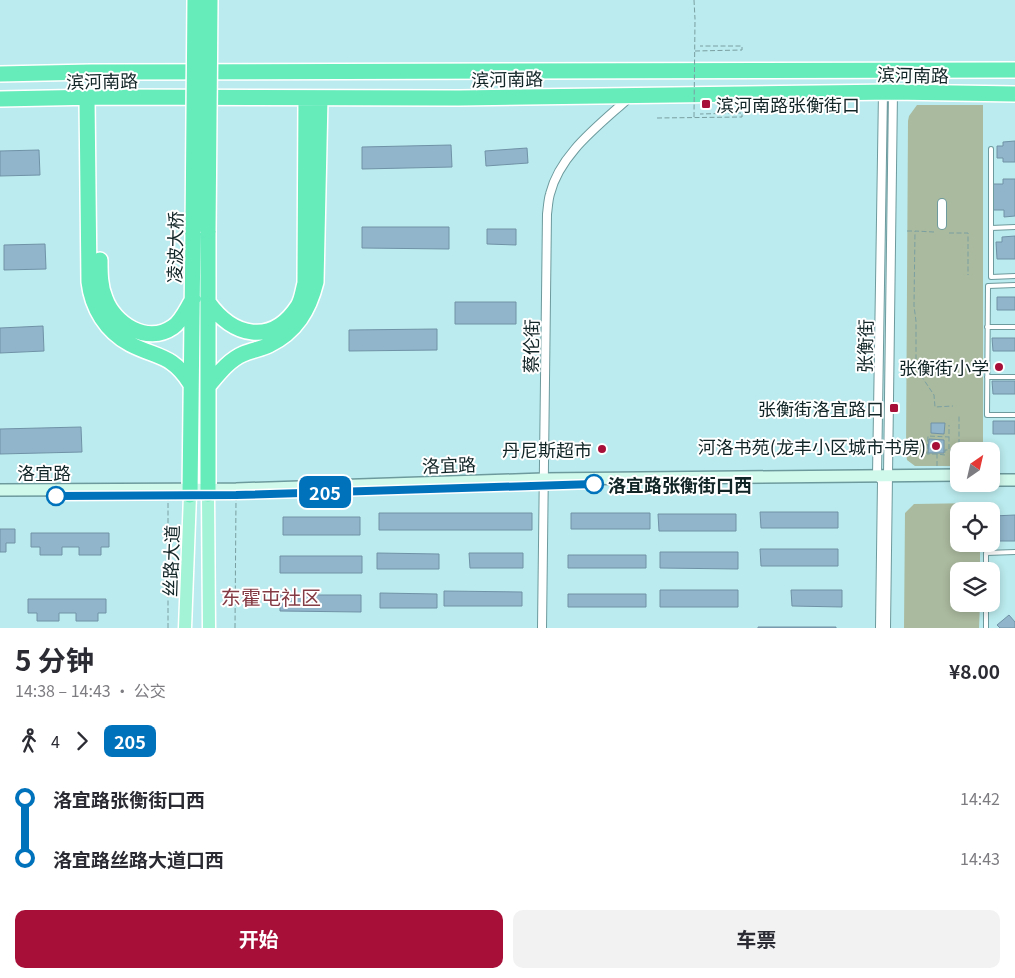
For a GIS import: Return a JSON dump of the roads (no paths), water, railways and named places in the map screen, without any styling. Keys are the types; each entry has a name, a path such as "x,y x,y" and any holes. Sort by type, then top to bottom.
{"highway":[{"name":"凌波大桥","path":"195,0 201,232 208,302 208,491"},
{"name":"凌波大桥","path":"190,492 192,299 201,232 210,0"},
{"path":"655,70 665,75 669,81 665,90 656,96"},
{"name":"滨河南路","path":"0,74 1015,70"},
{"name":"滨河南路","path":"0,100 656,96 888,92 1015,94"},
{"path":"92,98 100,279 105,300 119,320 140,332 149,334 171,328 182,316 192,299"},
{"path":"92,98 89,282 94,305 99,314 117,335 130,344 166,357 183,371 190,383"},
{"path":"208,302 216,313 228,323 243,331 257,333 273,328 286,319 298,305 305,283 313,98"},
{"path":"209,385 235,359 243,354 269,345 287,334 302,318 308,307 316,282 313,98"}],"main road":[{"path":"208,491 210,628"},
{"name":"丝路大道","path":"185,628 190,492"}],"street":[{"name":"张衡街","path":"880,628 884,478 888,92"},
{"name":"蔡伦街","path":"542,628 547,214 550,193 560,169 582,141 632,96"},
{"path":"942,203 942,225"},
{"name":"洛宜路","path":"0,496 543,482 884,478 950,474"},
{"path":"1000,474 1015,474"},
{"name":"张衡街","path":"884,478 886,628"},
{"name":"洛宜路","path":"884,478 950,481"},
{"path":"1000,480 1015,480"},
{"name":"洛宜路","path":"208,491 236,495 543,482"},
{"name":"洛宜路","path":"0,490 190,492"}],"lane":[{"path":"991,149 991,277 1015,276"},
{"path":"991,228 1015,227"},
{"path":"1015,286 988,286 987,415 1015,415"},
{"path":"988,326 1015,327"},
{"path":"988,377 1015,377"},
{"path":"986,562 986,553 1015,552"},
{"path":"986,612 986,628"}],"place":[{"name":"滨河南路张衡街口","path":"706,104"},
{"name":"张衡街小学","path":"999,367"},
{"name":"张衡街洛宜路口","path":"894,408"},
{"name":"河洛书苑(龙丰小区城市书房)","path":"936,446"},
{"name":"丹尼斯超市","path":"602,449"},
{"name":"洛宜路张衡街口西","path":"594,484"}],"district":[{"name":"东霍屯社区","path":"271,596"}]}
